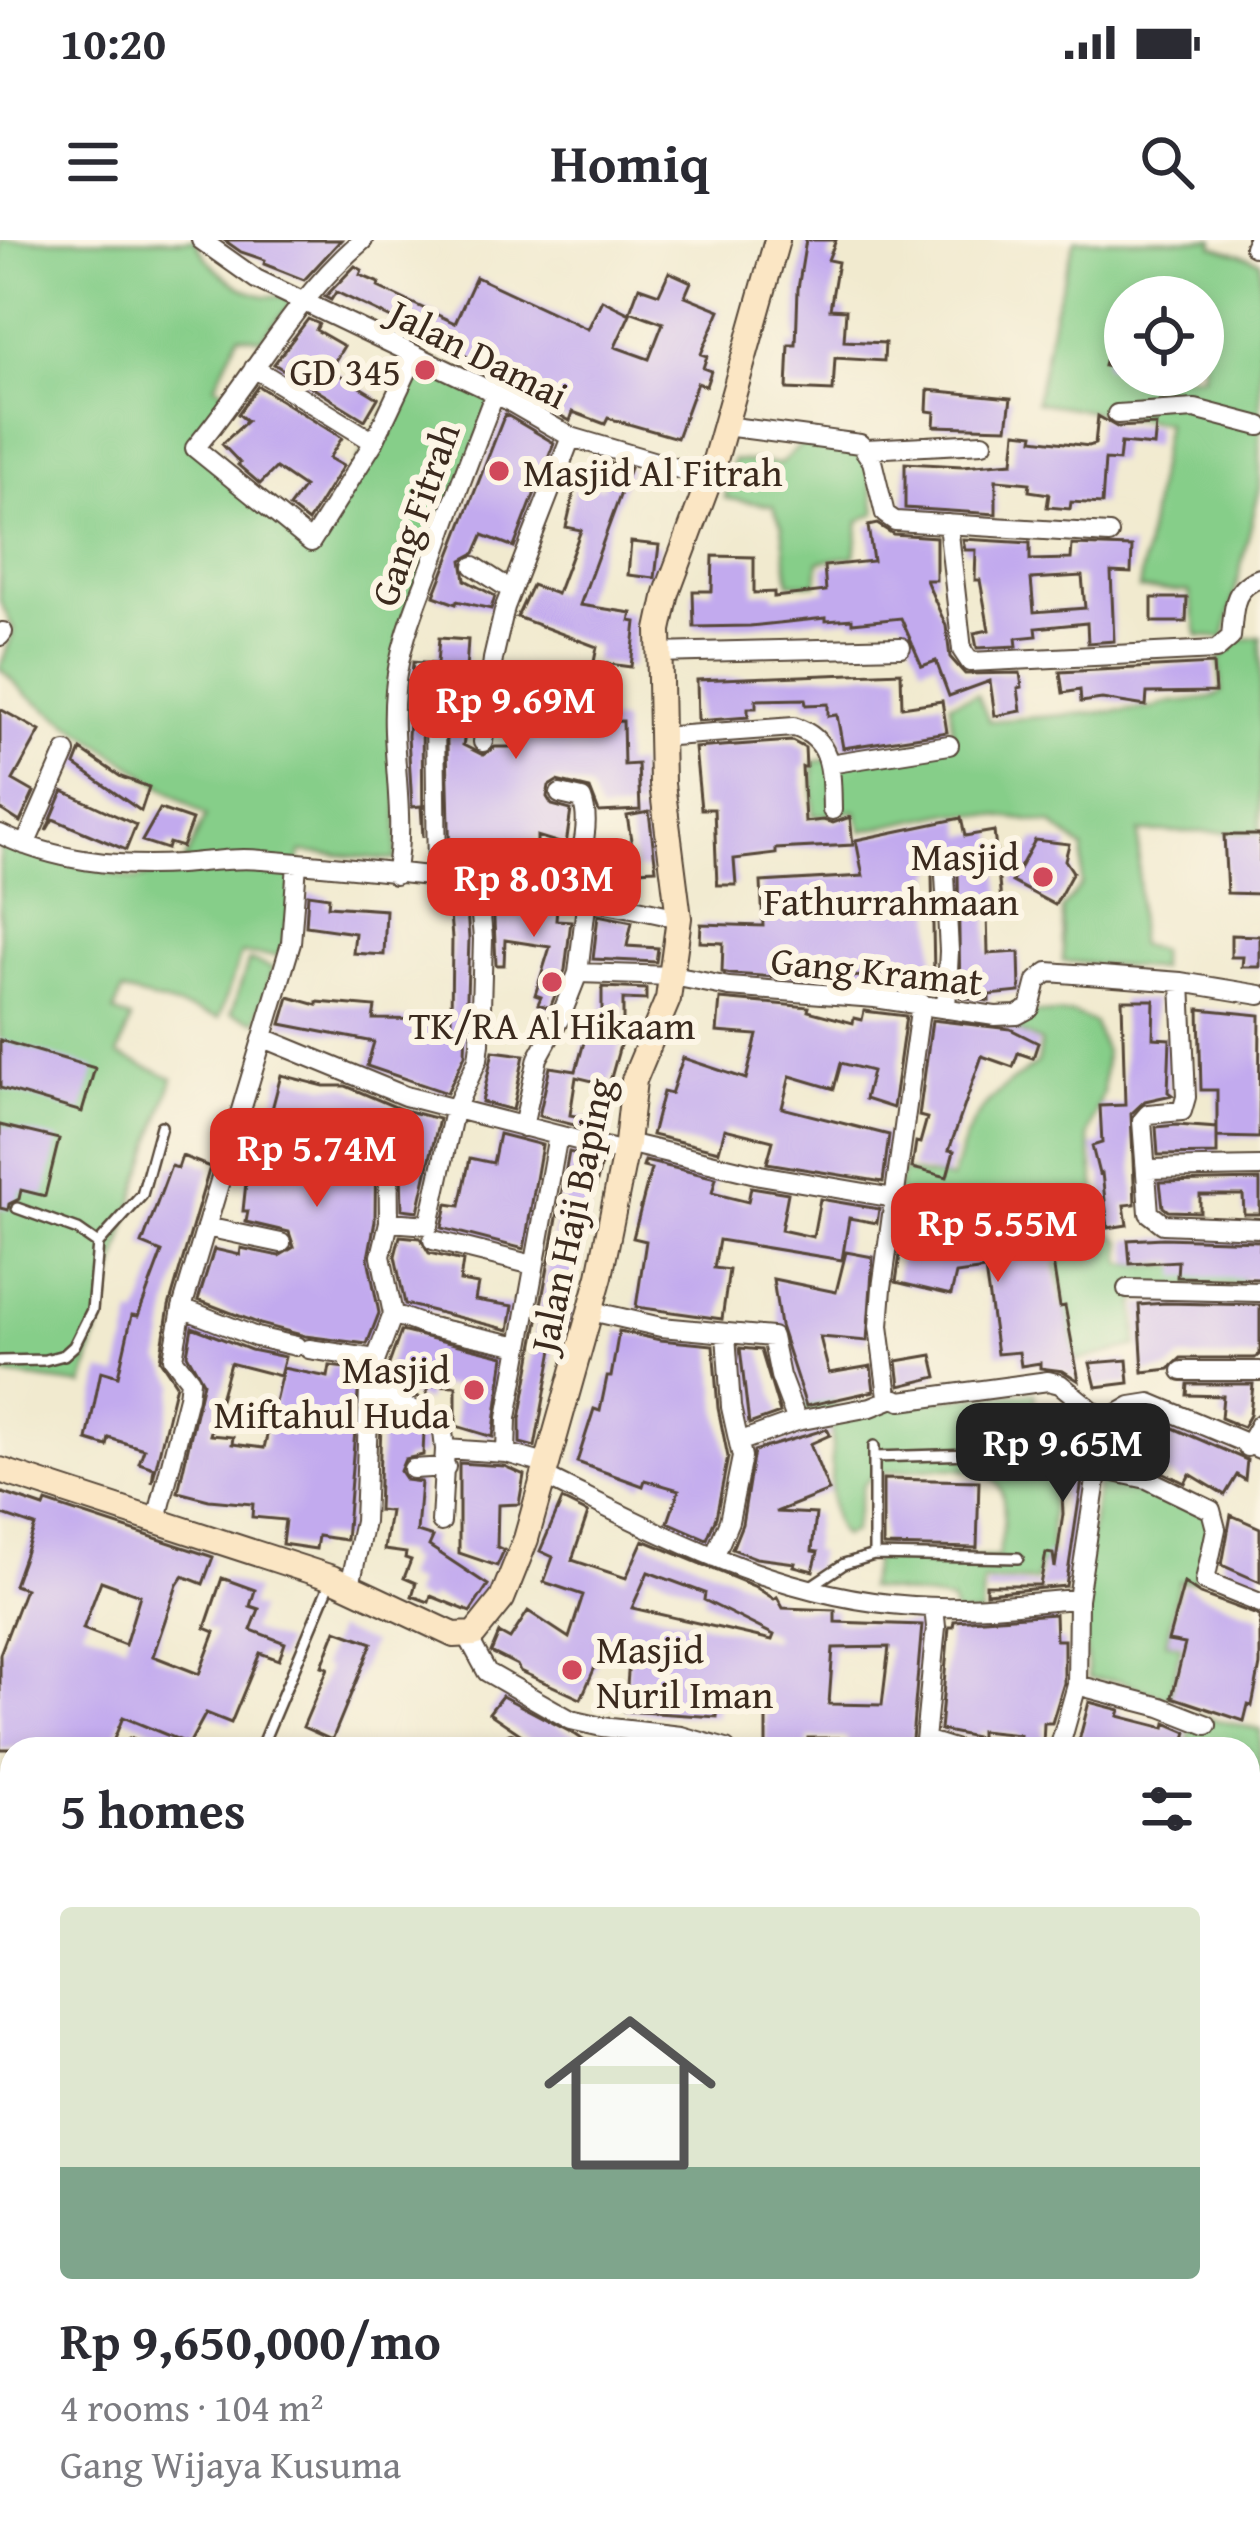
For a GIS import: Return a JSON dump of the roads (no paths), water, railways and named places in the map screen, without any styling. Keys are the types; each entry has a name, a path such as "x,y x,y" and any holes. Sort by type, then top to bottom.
{"street":[{"name":"Jalan Damai","path":"200,240 256,279 495,393 571,437 710,478"},
{"path":"363,240 329,268 282,325 195,448 308,542 374,442 416,355"},
{"name":"Jalan Haji Baping","path":"468,1637 502,1600 526,1539 591,1311 634,1080 666,1009 679,918 659,737 657,652 667,593 710,478 777,240"},
{"path":"254,368 374,442"},
{"name":"Gang Fitrah","path":"395,874 399,818 395,686 405,632 453,494 495,393"},
{"path":"1118,414 1195,409 1260,426"},
{"path":"725,426 850,442 866,449 983,443"},
{"name":"Jalan Damai","path":"483,742 493,659 511,590 571,437"},
{"path":"866,449 889,518 1109,533"},
{"path":"949,524 962,650 970,662 1216,650 1231,637 1237,594 1245,584 1260,578"},
{"path":"474,566 511,590"},
{"path":"657,652 902,647"},
{"path":"435,713 437,878"},
{"path":"659,737 794,727 812,732 828,752 832,810"},
{"path":"830,764 949,745"},
{"path":"25,844 66,752"},
{"path":"523,1126 538,1058 578,973 585,805 581,799 560,794"},
{"path":"0,834 117,865 251,859 478,881 679,918"},
{"path":"156,1523 188,1397 190,1380 173,1358 182,1309 291,943 297,864"},
{"path":"945,875 950,952 946,1009"},
{"path":"431,1232 454,1111 478,1059 483,939 478,881"},
{"name":"Gang Kramat","path":"578,973 673,976 729,987 921,1003 995,1016 1030,1008 1040,976 1048,971 1181,982 1260,995"},
{"path":"1181,982 1186,1097 1182,1111 1144,1117 1148,1206 1157,1221 1175,1226 1260,1228"},
{"path":"891,1399 885,1389 879,1326 921,1003"},
{"path":"264,1038 352,1077 454,1111 894,1198"},
{"path":"341,1581 364,1522 369,1390 393,1314 381,1256 389,1222 388,1135"},
{"path":"506,1453 507,1418 558,1135"},
{"path":"1146,1169 1260,1167"},
{"path":"389,1222 533,1264"},
{"path":"206,1227 281,1244"},
{"path":"1127,1289 1260,1292"},
{"path":"182,1309 256,1336 376,1359"},
{"path":"591,1311 662,1327 772,1337 797,1421"},
{"path":"393,1314 520,1346"},
{"path":"714,1557 741,1473 741,1441 731,1407 725,1334"},
{"path":"1183,1371 1260,1371"},
{"path":"741,1441 797,1421 891,1399 1048,1382 1060,1384 1105,1421"},
{"path":"369,1390 442,1424 446,1458 441,1522"},
{"path":"1062,1737 1077,1684 1078,1600 1105,1421 1130,1406 1150,1403 1253,1448 1260,1424"},
{"path":"412,1469 446,1458 506,1453 714,1557 768,1580 807,1589 934,1607 1078,1600"},
{"path":"1096,1468 1148,1479 1211,1510 1215,1540 1205,1581 1260,1603"},
{"path":"0,1470 341,1581 448,1634 468,1637 488,1672 571,1720 684,1737"},
{"path":"925,1737 934,1607"},
{"path":"1077,1684 1207,1725"}],"lane":[{"path":"0,1361 45,1360 64,1355 74,1346 92,1310 98,1244 142,1196 161,1126"},
{"path":"17,1208 77,1230 98,1244"},
{"path":"874,1555 874,1451 1006,1453"},
{"path":"807,1589 844,1564 874,1555 1018,1558"},
{"path":"266,1737 341,1581"}],"place":[{"name":"GD 345","path":"425,370"},
{"name":"Masjid Al Fitrah","path":"499,471"},
{"name":"Masjid Fathurrahmaan","path":"1043,877"},
{"name":"TK/RA Al Hikaam","path":"552,982"},
{"name":"Masjid Miftahul Huda","path":"474,1390"},
{"name":"Masjid Nuril Iman","path":"572,1670"}]}
